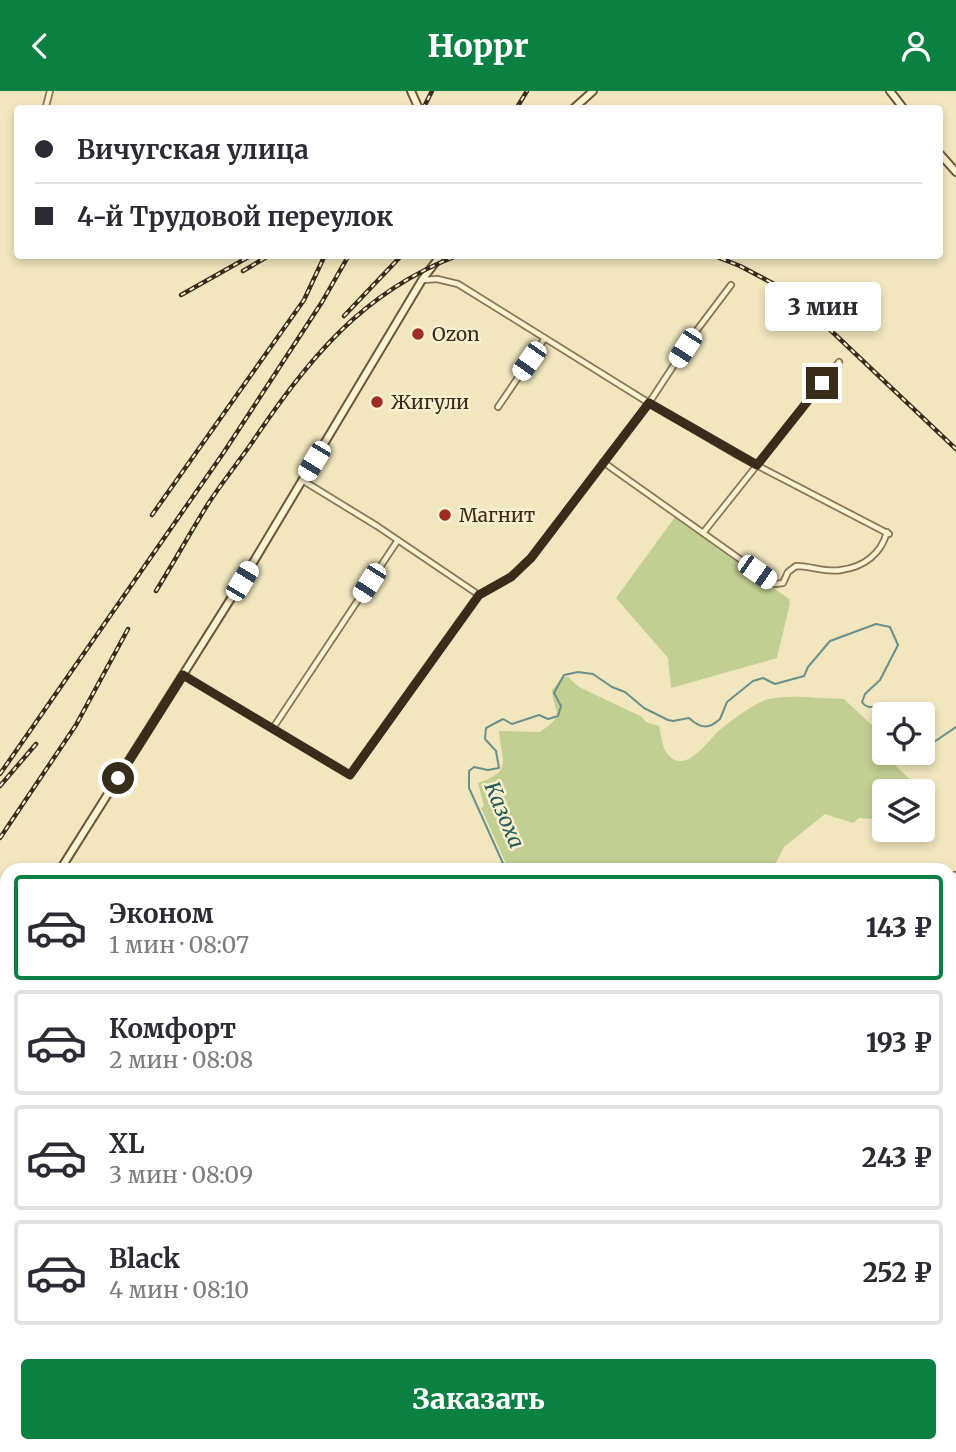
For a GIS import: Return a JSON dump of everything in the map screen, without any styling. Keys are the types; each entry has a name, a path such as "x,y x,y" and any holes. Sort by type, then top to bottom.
{"main road":[{"path":"577,105 593,91"},
{"path":"890,91 901,105"},
{"path":"943,157 956,172"},
{"path":"64,863 183,675 422,280 438,259"}],"street":[{"path":"422,280 437,279 458,284 649,403 757,465 888,533 882,547 866,562 842,571 796,566 791,568 786,580 779,585 603,462"},
{"path":"183,675 350,775 479,595 502,583 520,569 649,403 697,330 731,285"},
{"path":"498,407 545,338"},
{"path":"703,533 839,362"},
{"path":"302,480 479,595"},
{"path":"273,728 398,540"}],"green space":[{"path":"675,517 789,599 777,658 671,688 668,658 616,598"},
{"path":"562,677 568,677 579,687 642,717 646,722 659,726 666,752 673,759 681,761 696,754 722,728 763,701 792,697 844,699 872,725 872,765 895,765 910,779 872,779 872,819 859,818 853,823 825,814 784,847 776,863 506,863 481,808 484,806 478,783 489,779 501,769 503,757 499,731 540,732 556,717 552,690"}],"waterway":[{"name":"Казоха","path":"503,863 469,788 469,771 474,767 488,770 499,768 496,751 485,739 486,728 503,719 512,724 539,715 548,719 558,716 561,706 554,693 564,675 578,672 593,674 625,692 644,708 668,720 689,718 700,726 708,726 716,723 727,702 753,681 763,678 775,684 804,676 808,667 830,641 876,624 890,627 898,645 880,680 865,694 862,702 872,707"},
{"name":"Казоха","path":"935,741 956,727"}],"railway":[{"path":"425,105 432,91"},
{"path":"518,105 527,91"},
{"path":"181,295 245,259"},
{"path":"243,271 263,259"},
{"path":"152,515 304,300 323,259"},
{"path":"0,774 224,452 322,302 347,259"},
{"path":"344,316 398,259"},
{"path":"156,591 213,497 272,413 316,357 365,309 393,288 450,259"},
{"path":"722,259 776,285 805,306 956,449"},
{"path":"0,838 76,725 128,629"},
{"path":"0,786 36,744"}],"place":[{"name":"Ozon","path":"418,334"},
{"name":"Жигули","path":"377,402"},
{"name":"Магнит","path":"445,515"}],"route":[{"path":"118,778 183,675 350,775 479,595 511,577 531,558 649,403 757,465 822,383"}]}
